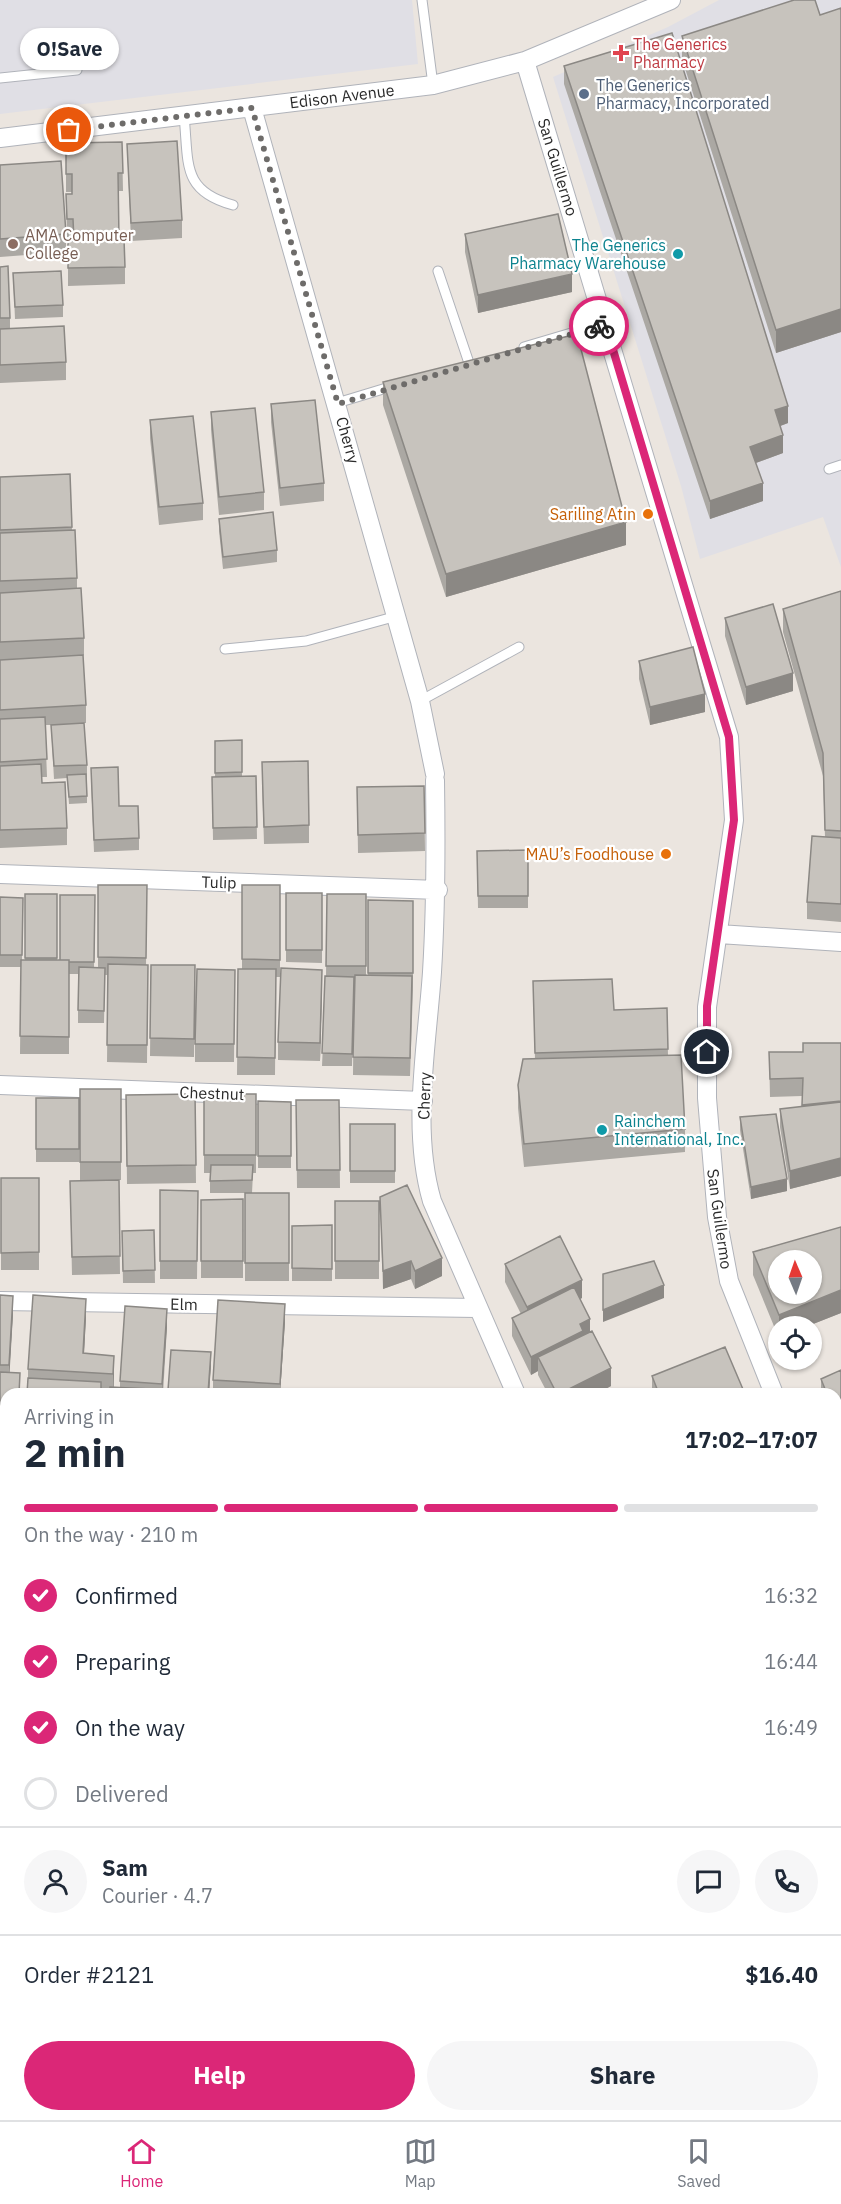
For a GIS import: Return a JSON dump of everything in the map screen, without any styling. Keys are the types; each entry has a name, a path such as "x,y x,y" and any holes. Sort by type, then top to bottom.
{"street":[{"name":"Edison Avenue","path":"0,138 433,85 525,61 671,0"},
{"name":"San Guillermo","path":"525,61 729,737 734,820 707,1006 707,1098 717,1217 729,1281 772,1388"},
{"name":"Cherry","path":"252,108 338,404 420,702 435,777 438,890 423,1101 423,1171 432,1201 513,1388"},
{"name":"Tulip","path":"0,874 438,890"},
{"path":"719,934 841,942"},
{"name":"Chestnut","path":"0,1085 423,1101"},
{"name":"Elm","path":"0,1301 477,1308"}],"lane":[{"path":"422,0 433,85"},
{"path":"0,78 77,70"},
{"path":"184,117 192,179 198,189 216,200 233,205"},
{"path":"438,271 469,363"},
{"path":"513,350 605,323"},
{"path":"458,366 480,360"},
{"path":"338,404 401,384"},
{"path":"829,469 841,465"},
{"path":"225,649 306,641 397,616"},
{"path":"420,702 519,647"}],"shaded area":[{"path":"0,0 412,0 418,64 0,114"},
{"path":"719,0 841,0 841,567 823,517 700,559 681,486 553,77 668,27"}],"building":[{"path":"794,0 815,0 820,15 841,8 841,309 776,330 682,36"},
{"name":"The Generics Pharmacy Warehouse","path":"672,33 788,406 775,410 783,435 750,447 763,483 710,501 564,66"},
{"path":"177,141 182,220 131,223 127,144"},
{"path":"122,142 123,173 118,173 119,239 124,239 125,267 68,268 68,241 74,241 73,219 67,219 66,194 72,194 72,174 66,174 66,143"},
{"path":"61,161 66,234 0,239 0,165"},
{"path":"558,214 572,274 478,295 465,234"},
{"path":"8,266 10,318 0,318 0,267"},
{"path":"61,271 63,305 15,307 13,273"},
{"path":"64,326 66,362 0,365 0,329"},
{"path":"577,334 626,522 446,574 383,382"},
{"path":"315,400 324,483 280,488 271,404"},
{"path":"255,408 264,492 219,497 211,412"},
{"path":"193,416 203,503 159,507 150,420"},
{"path":"70,474 72,527 0,530 0,477"},
{"path":"273,512 277,550 223,557 219,519"},
{"path":"75,530 77,578 0,581 0,533"},
{"path":"81,588 84,638 0,642 0,593"},
{"path":"841,591 841,831 825,830 823,753 783,609"},
{"path":"773,604 793,673 746,687 725,618"},
{"path":"693,647 705,694 650,707 639,661"},
{"path":"83,655 86,705 0,710 0,660"},
{"path":"45,717 47,759 0,762 0,719"},
{"path":"84,723 87,765 54,766 51,725"},
{"path":"242,740 242,772 215,773 215,741"},
{"path":"308,761 309,825 264,827 262,762"},
{"path":"41,764 42,783 65,782 67,828 0,830 0,766"},
{"path":"118,767 119,806 138,806 139,838 94,840 91,768"},
{"path":"86,774 87,796 69,797 67,775"},
{"path":"256,776 257,827 213,828 212,777"},
{"path":"424,786 425,833 358,835 357,787"},
{"path":"812,836 841,838 841,904 807,902"},
{"path":"528,850 528,896 478,896 477,851"},
{"path":"98,885 147,885 146,958 98,957"},
{"path":"242,885 280,885 280,960 242,959"},
{"path":"286,893 322,893 322,950 286,950"},
{"path":"25,894 57,894 57,958 25,958"},
{"path":"327,894 366,894 366,966 326,966"},
{"path":"60,895 95,895 94,962 60,960"},
{"path":"0,897 23,898 22,955 0,955"},
{"path":"368,900 413,901 413,973 368,973"},
{"path":"21,960 69,960 69,1037 20,1036"},
{"path":"108,964 148,965 147,1045 107,1045"},
{"path":"151,965 195,965 194,1039 150,1038"},
{"path":"79,967 105,968 104,1011 78,1010"},
{"path":"281,968 322,970 320,1043 278,1042"},
{"path":"197,969 235,970 234,1044 195,1044"},
{"path":"238,969 276,969 275,1058 237,1057"},
{"path":"355,975 412,976 410,1058 353,1057"},
{"path":"325,976 354,977 352,1054 322,1053"},
{"path":"612,979 614,1010 667,1008 668,1049 535,1053 533,981"},
{"path":"803,1043 841,1043 841,1101 802,1105 803,1078 770,1079 769,1052 803,1052"},
{"name":"Rainchem International, Inc.","path":"681,1055 685,1129 524,1144 518,1085 523,1059"},
{"path":"80,1089 121,1089 121,1162 80,1162"},
{"path":"195,1094 196,1165 127,1166 126,1095"},
{"path":"204,1094 256,1094 256,1155 204,1155"},
{"path":"36,1098 79,1098 79,1149 36,1149"},
{"path":"296,1100 339,1100 340,1170 297,1170"},
{"path":"258,1101 291,1102 291,1156 258,1156"},
{"path":"841,1102 841,1158 790,1171 780,1109"},
{"path":"776,1114 787,1179 751,1187 740,1117"},
{"path":"350,1124 395,1124 395,1171 350,1171"},
{"path":"211,1165 253,1165 252,1180 210,1181"},
{"path":"1,1178 39,1178 39,1252 1,1253"},
{"path":"119,1180 120,1256 72,1257 70,1181"},
{"path":"407,1185 442,1258 415,1271 411,1261 383,1271 380,1197"},
{"path":"160,1190 198,1191 197,1261 160,1261"},
{"path":"245,1193 289,1193 289,1263 245,1263"},
{"path":"243,1199 243,1261 201,1261 201,1200"},
{"path":"335,1201 379,1201 379,1261 335,1261"},
{"path":"332,1225 332,1269 292,1268 292,1226"},
{"path":"841,1227 841,1290 822,1298 822,1250 768,1250 768,1288 753,1252"},
{"path":"154,1230 155,1270 123,1271 122,1231"},
{"path":"560,1236 582,1280 527,1307 505,1264"},
{"path":"654,1261 664,1285 603,1310 603,1274"},
{"path":"574,1287 590,1319 580,1324 583,1331 531,1357 512,1318"},
{"path":"0,1295 13,1296 9,1365 0,1365"},
{"path":"33,1295 86,1299 83,1353 114,1356 113,1374 28,1369"},
{"path":"218,1300 285,1304 280,1384 213,1380"},
{"path":"774,1304 806,1304 779,1315"},
{"path":"125,1306 167,1309 162,1384 120,1381"},
{"path":"592,1331 611,1368 571,1388 554,1388 538,1357"},
{"path":"725,1347 742,1388 657,1388 652,1376"},
{"path":"171,1350 211,1352 208,1388 168,1388"},
{"path":"841,1370 841,1388 825,1388 821,1379"},
{"path":"0,1372 20,1373 19,1388 0,1388"},
{"path":"28,1378 101,1382 101,1388 27,1388"}],"way so far":[{"path":"69,130 252,108 338,404 599,326"}],"place":[{"name":"The Generics Pharmacy","path":"621,53"},
{"name":"The Generics Pharmacy, Incorporated","path":"584,94"},
{"name":"O!Save","path":"69,130"},
{"name":"AMA Computer College","path":"13,244"},
{"name":"The Generics Pharmacy Warehouse","path":"678,254"},
{"name":"Sariling Atin","path":"648,514"},
{"name":"MAU’s Foodhouse","path":"666,854"},
{"name":"Rainchem International, Inc.","path":"602,1130"}],"route":[{"path":"599,326 605,323 729,737 734,820 707,1006 707,1052"}]}
